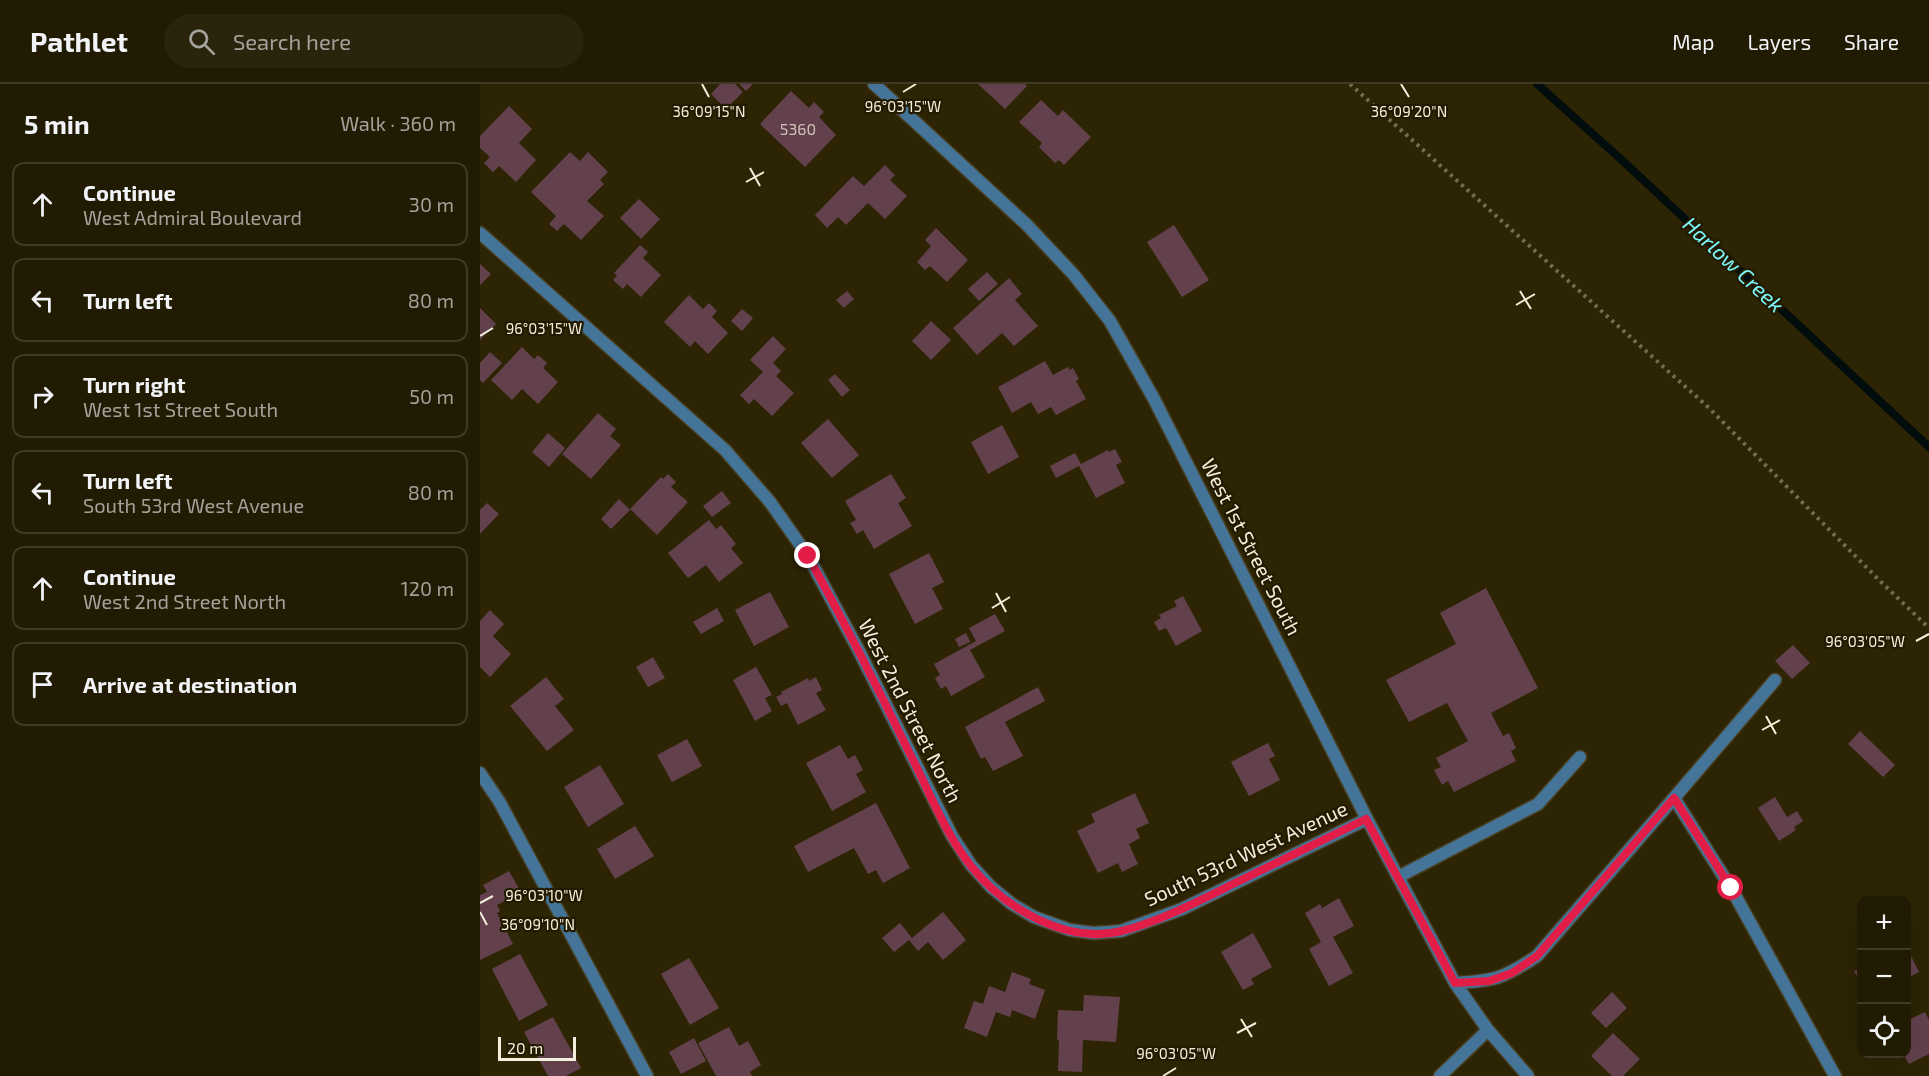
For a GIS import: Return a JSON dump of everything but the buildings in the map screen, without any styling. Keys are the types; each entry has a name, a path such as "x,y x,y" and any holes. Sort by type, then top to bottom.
{"street":[{"name":"West 1st Street South","path":"874,84 1027,225 1074,275 1110,321 1160,410 1366,819 1455,983 1488,1030 1528,1076"},
{"name":"West 2nd Street North","path":"480,233 725,450 770,502 808,556 859,651 951,836 970,865 991,887 1012,904 1034,917 1070,930"},
{"path":"1455,983 1489,981 1512,973 1537,956 1775,680"},
{"path":"1398,877 1538,804 1580,757"},
{"path":"480,773 499,801 647,1076"},
{"path":"1674,798 1731,888 1835,1076"},
{"name":"South 53rd West Avenue","path":"1070,930 1094,933 1121,931 1182,909 1366,819"},
{"path":"1440,1076 1488,1030"}],"path":[{"path":"1350,84 1709,408 1929,628"}],"waterway":[{"name":"Harlow Creek","path":"1537,84 1624,162 1929,447"}],"route":[{"path":"808,556 859,651 951,836 970,865 991,887 1012,904 1054,925 1094,933 1121,931 1182,909 1366,819 1455,983 1489,981 1512,973 1537,956 1674,798 1731,888"}]}
